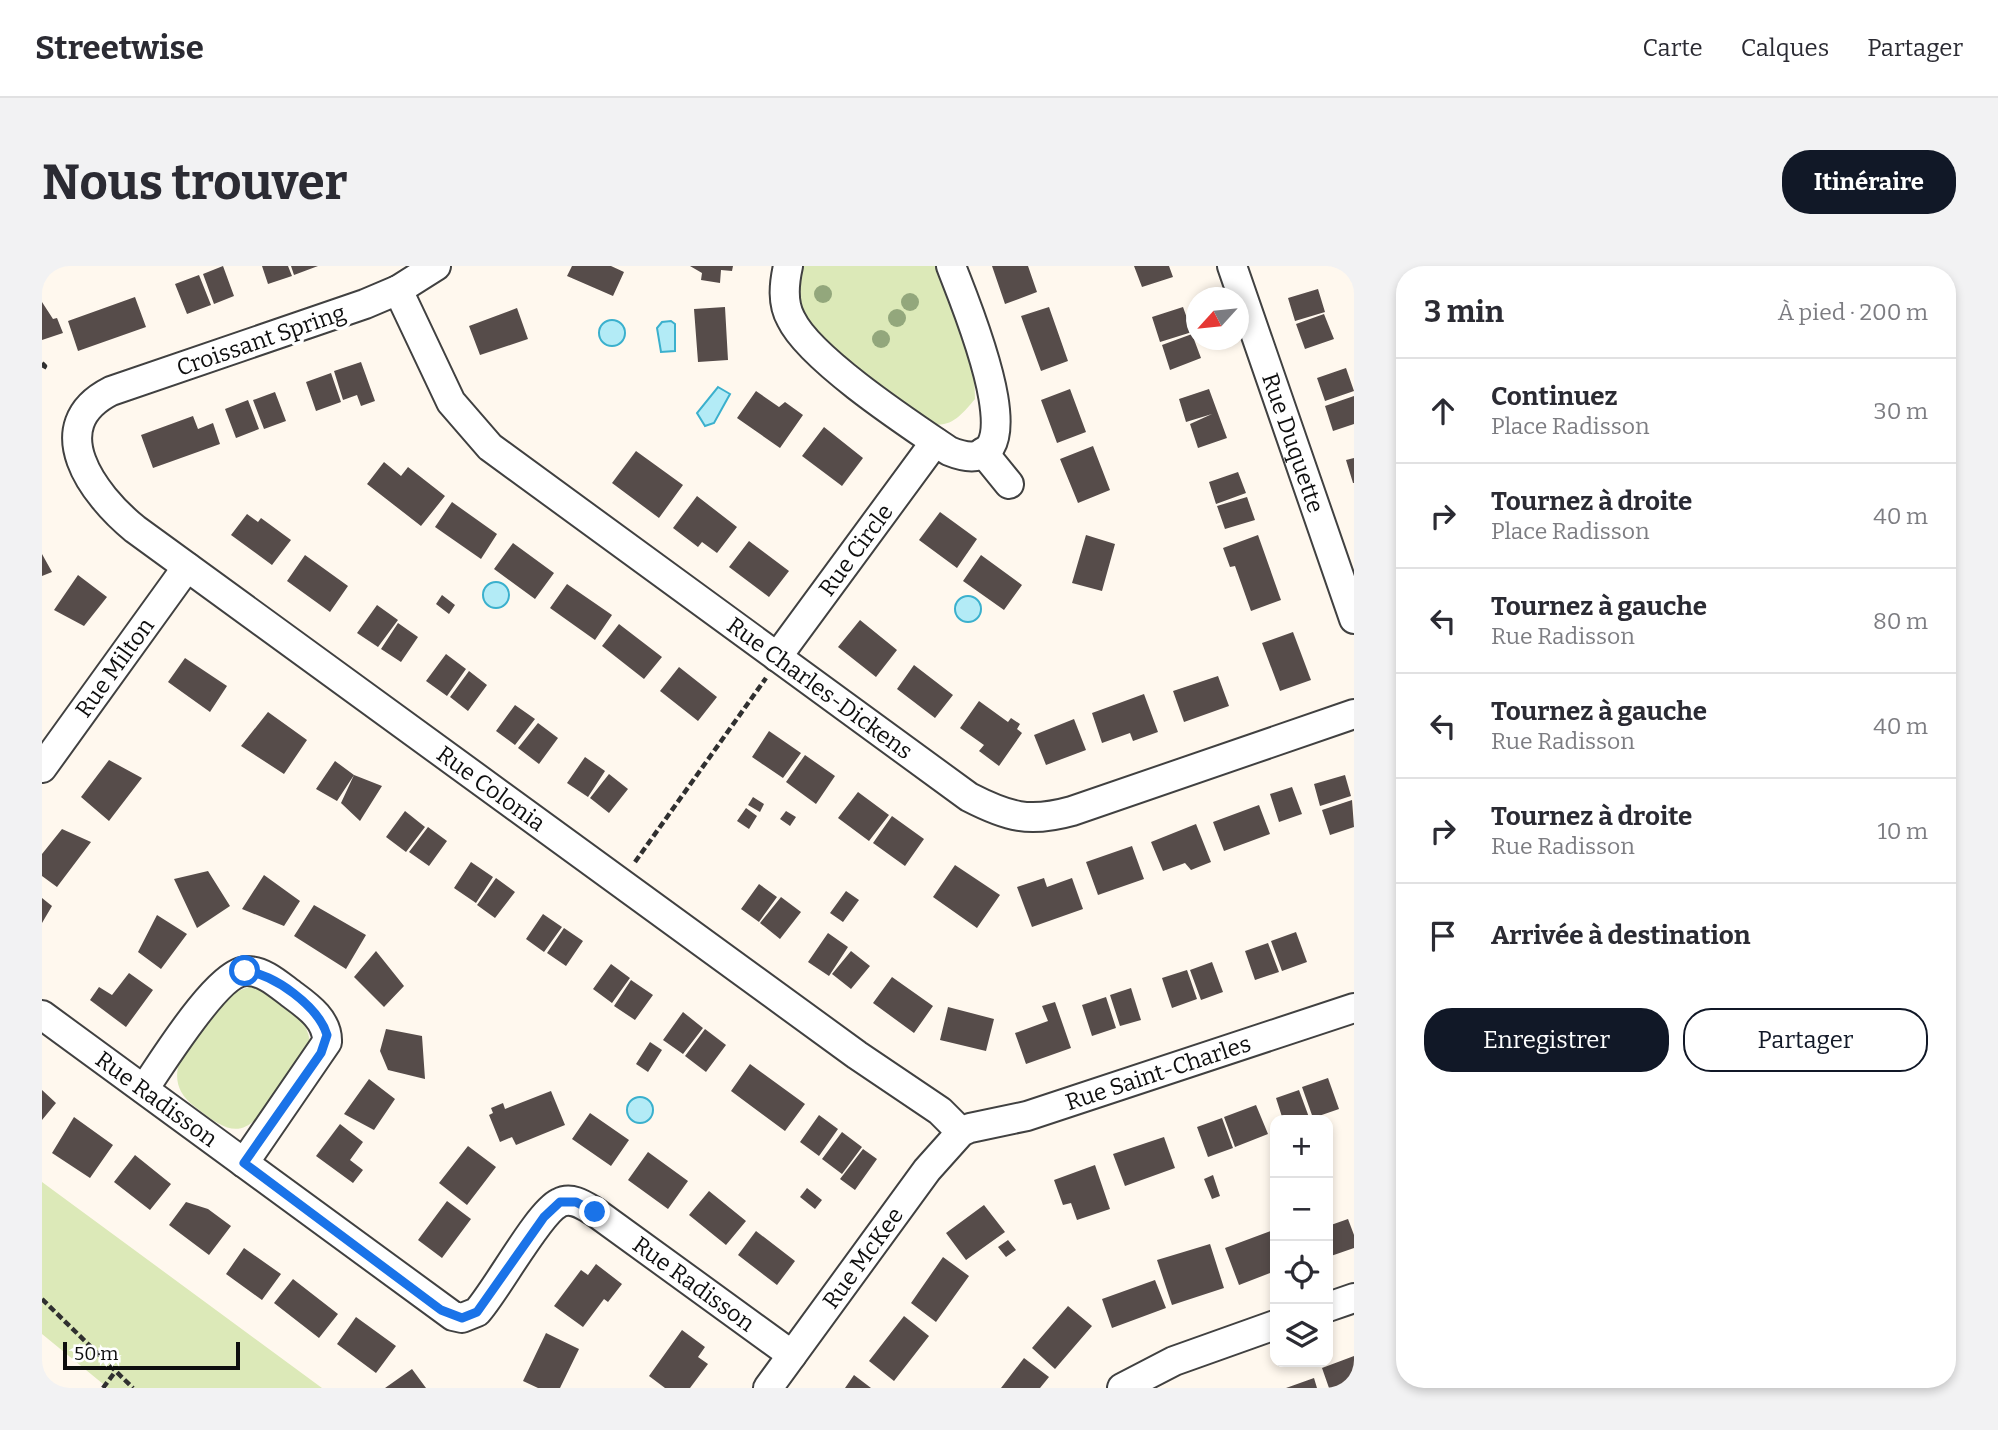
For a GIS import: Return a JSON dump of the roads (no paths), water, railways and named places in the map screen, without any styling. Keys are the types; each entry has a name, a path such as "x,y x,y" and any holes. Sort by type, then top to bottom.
{"street":[{"name":"Croissant Spring","path":"85,409 111,391 398,290 436,266"},
{"path":"788,266 786,306 790,319 810,347 935,442 960,456 972,457 983,453 992,443 997,431 995,398 951,266"},
{"name":"Rue Duquette","path":"1232,266 1354,619"},
{"name":"Rue Charles-Dickens","path":"398,290 439,382 475,433 774,664 969,797 1015,817 1031,819 1072,811 1354,714"},
{"name":"Rue Colonia","path":"85,409 77,431 79,445 94,486 117,515 857,1055 940,1111 961,1132"},
{"name":"Rue Circle","path":"774,664 935,442"},
{"path":"983,453 1009,484"},
{"name":"Rue Milton","path":"42,768 187,567"},
{"path":"144,1089 218,986 236,973 245,971 263,975 305,1004 325,1028 327,1042 244,1163"},
{"name":"Rue Saint-Charles","path":"961,1132 1027,1116 1354,1008"},
{"name":"Rue Radisson","path":"42,1015 453,1316 462,1318 477,1312 544,1217 560,1202 568,1200 595,1212 792,1355"},
{"name":"Rue McKee","path":"768,1388 927,1170 961,1132"},
{"path":"1333,1305 1354,1298"},
{"path":"1122,1388 1174,1361 1270,1327"}],"water":[{"path":"612,320 621,324 625,333 621,342 612,346 603,342 599,333 603,324"},
{"path":"671,321 675,324 675,351 661,352 657,328 662,322"},
{"path":"718,387 730,394 714,423 705,426 697,413"},
{"path":"496,582 505,586 509,595 505,604 496,608 487,604 483,595 487,586"},
{"path":"968,596 977,600 981,609 977,618 968,622 959,618 955,609 959,600"},
{"path":"640,1097 649,1101 653,1110 649,1119 640,1123 631,1119 627,1110 631,1101"}]}
